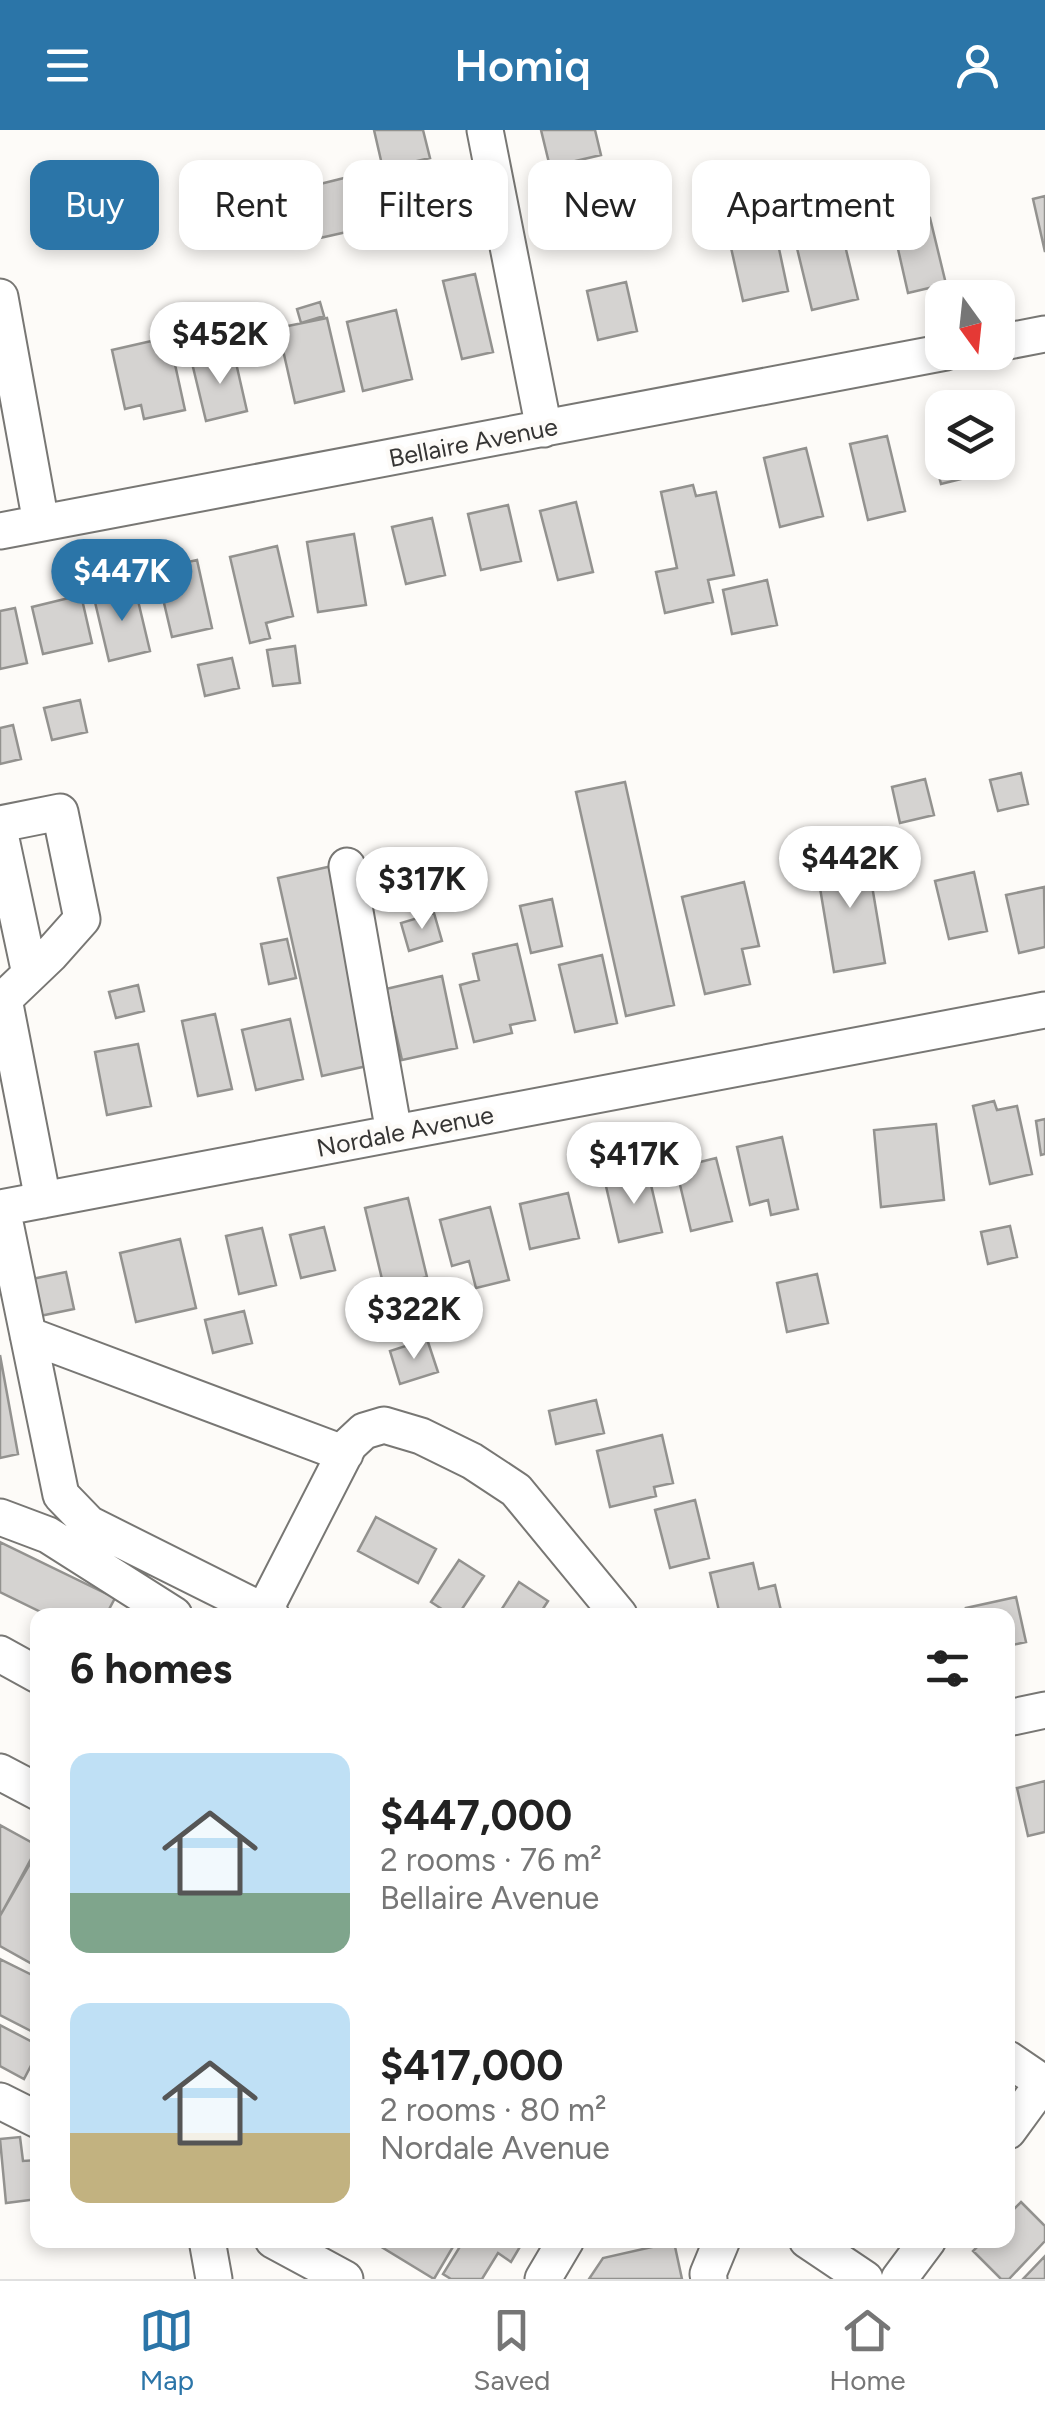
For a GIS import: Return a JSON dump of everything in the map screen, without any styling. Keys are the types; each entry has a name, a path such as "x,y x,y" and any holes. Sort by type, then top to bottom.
{"street":[{"path":"485,130 544,429"},
{"path":"0,297 41,523"},
{"path":"1015,340 1045,334"},
{"name":"Bellaire Avenue","path":"0,530 925,356"},
{"path":"0,824 60,812 82,919 2,1000 14,1128 43,1200"},
{"path":"0,834 10,930 30,974"},
{"path":"347,866 394,1133"},
{"name":"Nordale Avenue","path":"1,1208 1045,1010"},
{"path":"1,1208 62,1495 89,1524 254,1608"},
{"path":"28,1335 345,1454"},
{"path":"269,1608 350,1445 364,1432 384,1425 421,1436 472,1461 516,1490 613,1608"},
{"path":"0,1517 48,1536 163,1608"},
{"path":"0,1654 30,1671"},
{"path":"1015,1716 1045,1710"},
{"path":"0,1772 30,1788"},
{"path":"1015,2064 1044,2084 1015,2123"},
{"path":"0,2101 30,2116"},
{"path":"208,2248 214,2279"},
{"path":"295,2248 330,2261"},
{"path":"543,2279 561,2248"},
{"path":"710,2279 708,2274 719,2248"},
{"path":"819,2248 865,2279"},
{"path":"900,2279 922,2248"}],"building":[{"path":"374,130 423,130 430,158 381,160"},
{"path":"541,130 595,130 601,155 548,160"},
{"path":"343,178 343,233 323,237 323,183"},
{"path":"1045,196 1045,252 1033,199"},
{"path":"930,218 945,280 925,280 925,289 908,293 898,250 930,250"},
{"path":"732,250 779,250 788,291 743,301"},
{"path":"797,250 846,250 858,299 812,310"},
{"path":"475,274 493,352 462,359 443,281"},
{"path":"626,282 637,331 598,340 587,291"},
{"path":"320,302 324,316 301,323 297,309"},
{"path":"396,310 412,379 363,391 347,322"},
{"path":"327,318 344,391 295,403 278,328"},
{"path":"169,337 185,410 144,419 141,405 125,409 112,350"},
{"path":"234,354 247,411 206,421 192,363"},
{"path":"887,436 905,511 868,520 850,444"},
{"path":"806,448 823,516 780,527 764,458"},
{"path":"693,485 696,496 716,492 734,575 708,580 713,602 665,613 656,572 677,568 661,492"},
{"path":"576,502 593,572 558,580 540,511"},
{"path":"508,505 521,561 481,570 468,514"},
{"path":"432,518 445,575 406,584 392,527"},
{"path":"354,534 366,605 318,612 307,542"},
{"path":"277,546 293,616 266,623 270,638 250,643 230,557"},
{"path":"197,560 212,628 172,637 156,569"},
{"path":"767,580 777,625 732,634 723,590"},
{"path":"135,588 150,651 109,661 94,598"},
{"path":"81,595 92,643 43,654 32,607"},
{"path":"15,608 27,663 0,669 0,611"},
{"path":"295,646 300,683 273,686 267,650"},
{"path":"232,658 239,688 205,696 198,665"},
{"path":"80,700 87,732 52,740 44,708"},
{"path":"13,725 21,759 0,764 0,728"},
{"path":"1021,773 1028,804 998,811 990,780"},
{"path":"925,779 934,815 900,823 892,787"},
{"path":"625,782 674,1005 626,1016 576,792"},
{"path":"866,850 885,963 834,972 815,858"},
{"path":"332,866 376,1064 322,1076 278,878"},
{"path":"974,872 987,931 949,939 935,881"},
{"path":"744,882 759,946 742,949 750,984 705,994 682,897"},
{"path":"1044,887 1045,947 1019,953 1006,895"},
{"path":"552,899 562,946 531,953 520,906"},
{"path":"434,913 442,941 409,951 401,923"},
{"path":"287,939 296,978 269,984 261,944"},
{"path":"517,944 535,1020 510,1025 512,1033 474,1042 460,985 479,980 473,954"},
{"path":"602,955 617,1023 575,1032 559,965"},
{"path":"442,976 457,1048 402,1060 386,989"},
{"path":"138,985 144,1011 116,1018 109,992"},
{"path":"215,1014 232,1089 198,1096 182,1021"},
{"path":"290,1019 303,1079 256,1090 242,1030"},
{"path":"138,1044 151,1106 107,1115 95,1052"},
{"path":"994,1101 997,1110 1017,1106 1032,1174 990,1184 973,1106"},
{"path":"1045,1119 1045,1154 1041,1155 1036,1121"},
{"path":"936,1124 944,1200 881,1207 874,1130"},
{"path":"782,1137 798,1209 771,1215 768,1200 750,1205 737,1147"},
{"path":"716,1158 732,1221 691,1231 676,1168"},
{"path":"648,1172 662,1232 619,1242 605,1182"},
{"path":"568,1193 579,1238 530,1249 520,1204"},
{"path":"408,1198 427,1277 416,1280 419,1292 387,1300 365,1208"},
{"path":"490,1207 509,1280 476,1288 469,1261 452,1266 440,1220"},
{"path":"1010,1226 1017,1257 988,1264 981,1232"},
{"path":"324,1227 335,1270 301,1278 290,1235"},
{"path":"262,1228 276,1285 239,1294 226,1236"},
{"path":"180,1239 196,1308 136,1322 120,1253"},
{"path":"66,1272 74,1309 40,1316 32,1279"},
{"path":"817,1274 828,1323 787,1332 777,1283"},
{"path":"244,1311 252,1343 213,1353 205,1320"},
{"path":"427,1339 438,1372 400,1384 390,1351"},
{"path":"0,1355 18,1454 0,1458"},
{"path":"596,1400 604,1433 556,1444 549,1411"},
{"path":"662,1435 673,1483 654,1487 656,1496 610,1507 597,1451"},
{"path":"695,1500 709,1558 670,1568 655,1510"},
{"path":"376,1517 436,1549 418,1583 358,1551"},
{"path":"0,1542 115,1598 110,1608 33,1608 0,1592"},
{"path":"459,1560 484,1576 463,1608 440,1608 431,1602"},
{"path":"753,1563 759,1589 775,1585 780,1608 718,1608 710,1573"},
{"path":"519,1582 548,1601 544,1608 502,1608"},
{"path":"1016,1597 1026,1642 1015,1644 1015,1608 966,1608"},
{"path":"1045,1781 1045,1832 1028,1836 1017,1788"},
{"path":"0,1825 30,1842 30,1861 0,1916"},
{"path":"30,1864 30,1963 0,1946 0,1916"},
{"path":"0,1959 30,1974 30,2030 0,2015"},
{"path":"0,2025 30,2041 30,2067 24,2079 0,2066"},
{"path":"20,2137 23,2161 30,2161 30,2200 6,2203 0,2139"},
{"path":"1021,2202 1045,2226 1045,2241 1009,2279 1001,2279 973,2251 1015,2248 1015,2208"},
{"path":"383,2248 452,2248 434,2279"},
{"path":"459,2248 519,2248 511,2262 498,2253 482,2279 451,2279 443,2274"},
{"path":"647,2248 675,2248 682,2279 589,2279 603,2258"},
{"path":"1045,2256 1045,2279 1023,2279"}]}
